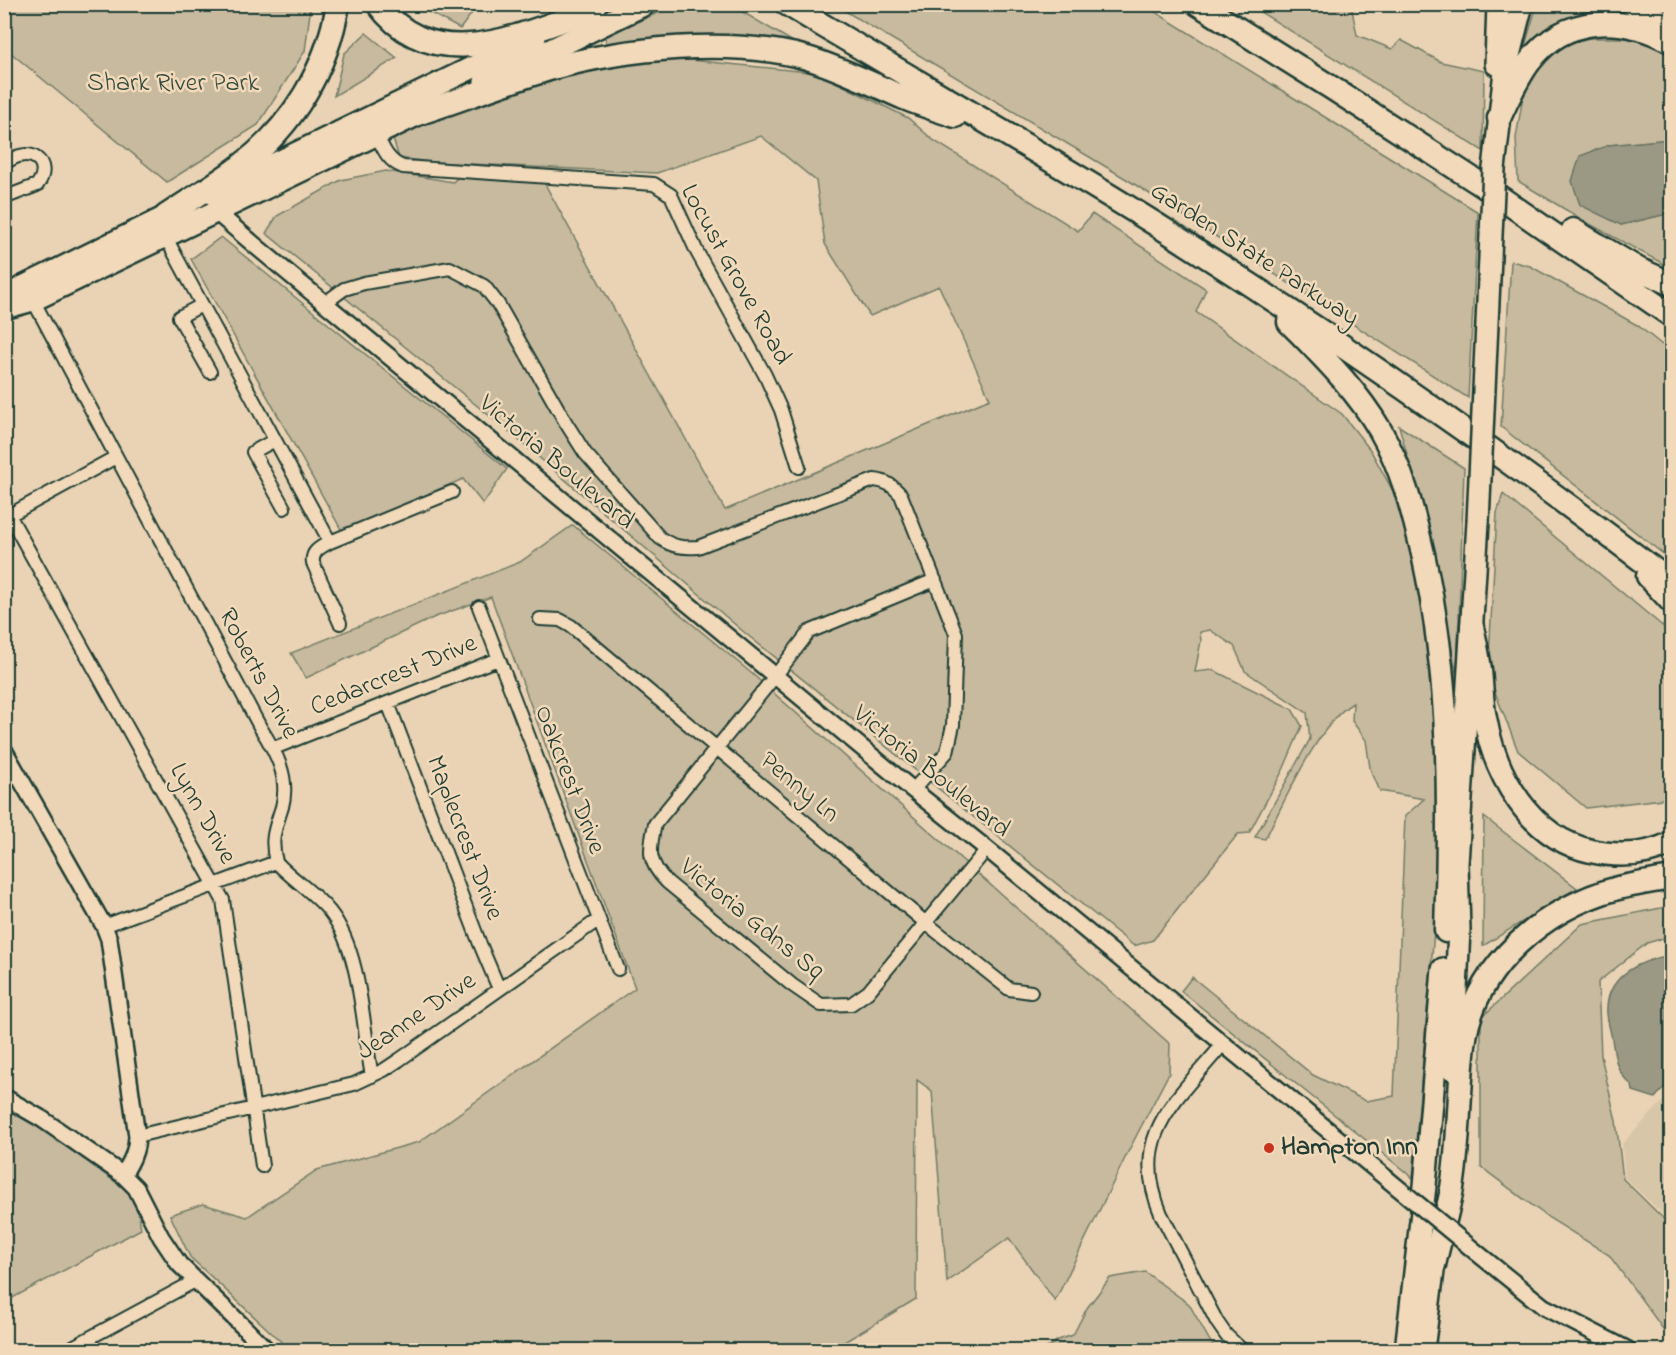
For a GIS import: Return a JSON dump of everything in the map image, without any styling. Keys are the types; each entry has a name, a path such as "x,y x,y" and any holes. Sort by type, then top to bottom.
{"highway":[{"path":"165,226 265,145 287,121 306,93 321,63 338,4"},
{"path":"378,4 392,20 409,33 432,42 455,47 494,42 599,7"},
{"path":"4,299 23,287 165,226 216,212 645,4"},
{"name":"Garden State Parkway","path":"787,4 1156,225 1259,291 1425,403 1671,583"},
{"path":"1198,4 1332,88 1488,177 1627,262 1671,284"},
{"path":"1496,118 1498,4"},
{"path":"1423,1350 1434,1265 1450,1094 1459,930 1457,864 1478,522 1488,177 1508,54 1522,4"},
{"path":"1633,4 1671,27"},
{"path":"4,308 33,300 165,226 599,7"},
{"path":"1496,118 1528,64 1540,50 1564,33 1585,26 1612,22 1638,27 1671,42"},
{"path":"420,113 569,64 644,51 732,48 777,52 812,60 906,99 1001,132"},
{"path":"1488,177 1671,316"},
{"path":"1259,291 1330,364 1370,414 1391,452 1408,495 1431,592 1440,651 1446,706 1449,795 1446,931 1429,1145 1406,1350"},
{"path":"1619,543 1671,602"},
{"path":"1472,627 1485,720 1491,743 1506,780 1527,811 1560,839 1591,851 1610,855 1636,854 1662,848 1671,843"},
{"path":"1446,931 1457,864"},
{"path":"1434,1265 1451,1193 1464,1043 1470,1017 1481,989 1497,966 1520,942 1557,915 1587,899 1617,889 1671,878"}],"street":[{"name":"Locust Grove Road","path":"376,135 390,160 404,167 654,184 665,189 671,195 697,252 765,375 781,410 799,467"},
{"path":"4,164 17,155 26,154 37,158 43,172 37,186 4,198"},
{"name":"Victoria Boulevard","path":"216,212 913,790 1544,1307 1628,1350"},
{"path":"165,226 202,305 330,542"},
{"path":"325,303 344,289 364,283 450,268 484,286 498,304 585,453 660,538 670,545 684,548 698,547 874,480 884,481 894,486 901,495 956,634 953,725 947,752 913,790"},
{"name":"Roberts Drive","path":"33,300 260,727 274,748 282,769 284,789 273,839 276,862"},
{"path":"202,305 179,317 210,372"},
{"path":"275,440 253,452 284,508"},
{"path":"7,517 116,457"},
{"path":"340,623 312,557 316,550 330,542 452,492"},
{"name":"Lynn Drive","path":"7,517 216,885 224,908 262,1166"},
{"name":"Victoria Gdns Sq","path":"935,580 809,632 655,824 651,842 651,859 658,872 668,882 792,985 821,1005 850,1004 868,992 987,849"},
{"name":"Oakcrest Drive","path":"479,607 618,969"},
{"name":"Penny Ln","path":"540,619 560,620 571,626 926,923 1009,989 1031,992"},
{"name":"Cedarcrest Drive","path":"274,748 498,659"},
{"name":"Maplecrest Drive","path":"387,703 499,989"},
{"path":"4,750 104,926 111,955 137,1136 137,1148 123,1175"},
{"path":"104,926 276,862 323,904 345,938 355,966 372,1076"},
{"name":"Jeanne Drive","path":"137,1136 354,1084 372,1076 399,1060 598,920"},
{"path":"1223,1044 1166,1113 1152,1144 1149,1169 1157,1206 1199,1288 1222,1329 1242,1350"},
{"path":"4,1097 42,1119 123,1175 136,1188 161,1237 179,1264 267,1350"},
{"path":"67,1350 195,1281"},
{"path":"1397,1350 1410,1319"}],"shaded area":[{"path":"1671,139 1671,213 1621,225 1580,205 1572,181 1580,156 1609,145"},
{"path":"1671,955 1671,1080 1655,1098 1633,1091 1632,1085 1619,1070 1607,1007 1614,985 1629,970 1649,960"},
{"path":"1671,1093 1671,1222 1625,1178 1622,1144"}],"green space":[{"name":"Shark River Park","path":"4,5 311,5 305,51 258,125 167,182 5,48"},
{"path":"416,5 478,5 460,29"},
{"path":"676,5 731,5 800,46 718,35 607,47 605,36"},
{"path":"835,5 1144,5 1478,212 1468,398 1128,180"},
{"path":"1249,5 1351,5 1357,35 1392,49 1401,40 1441,62 1484,71 1483,151"},
{"path":"1537,5 1616,5 1628,15 1572,17 1524,49"},
{"path":"366,33 397,58 334,96 344,54"},
{"path":"1589,38 1642,38 1671,56 1671,139 1609,145 1621,225 1671,213 1671,268 1586,222 1518,181 1516,138 1525,84 1557,47"},
{"path":"680,59 818,73 908,118 933,140 1078,231 1092,214 1206,289 1196,312 1342,414 1371,451 1400,504 1412,543 1425,634 1440,792 1437,896 1413,1178 1181,991 1192,977 1313,1075 1366,1101 1394,1096 1405,816 1424,799 1380,791 1370,768 1366,740 1352,721 1353,703 1340,713 1315,745 1265,839 1255,837 1310,739 1307,713 1245,671 1234,646 1210,630 1200,632 1201,641 1195,672 1213,670 1292,709 1302,726 1283,770 1249,833 1238,834 1153,940 1134,946 745,633 508,431 266,233 277,216 341,180 386,171 453,182 463,172 541,177 725,510 990,399 939,286 870,316 825,244 816,181 761,136 657,173 430,162 399,158 393,139 436,118 599,64"},
{"path":"221,237 507,469 483,504 463,479 342,531 191,259"},
{"path":"1511,261 1530,266 1637,325 1671,352 1671,560 1501,427"},
{"path":"1399,426 1464,468 1457,677 1432,544"},
{"path":"1503,494 1671,633 1671,798 1586,808 1518,751 1488,674 1497,513"},
{"path":"573,525 750,672 1170,1044 1169,1073 1055,1301 1009,1238 947,1282 932,1091 917,1080 916,1299 831,1350 634,1350 630,1348 625,1350 290,1350 190,1257 170,1215 203,1204 247,1217 317,1170 419,1142 635,988 491,597 435,617 306,678 291,653 520,562"},
{"path":"1484,817 1577,888 1483,946"},
{"path":"1671,906 1671,936 1647,943 1598,982 1601,1056 1616,1121 1623,1179 1671,1226 1671,1340 1609,1255 1549,1218 1481,1167 1481,1018 1582,924"},
{"path":"5,1102 136,1197 141,1229 5,1302"},
{"path":"1145,1272 1189,1304 1215,1350 1044,1350 1058,1340 1073,1335 1087,1308 1110,1278"}],"place":[{"name":"Hampton Inn","path":"1269,1148"}]}
